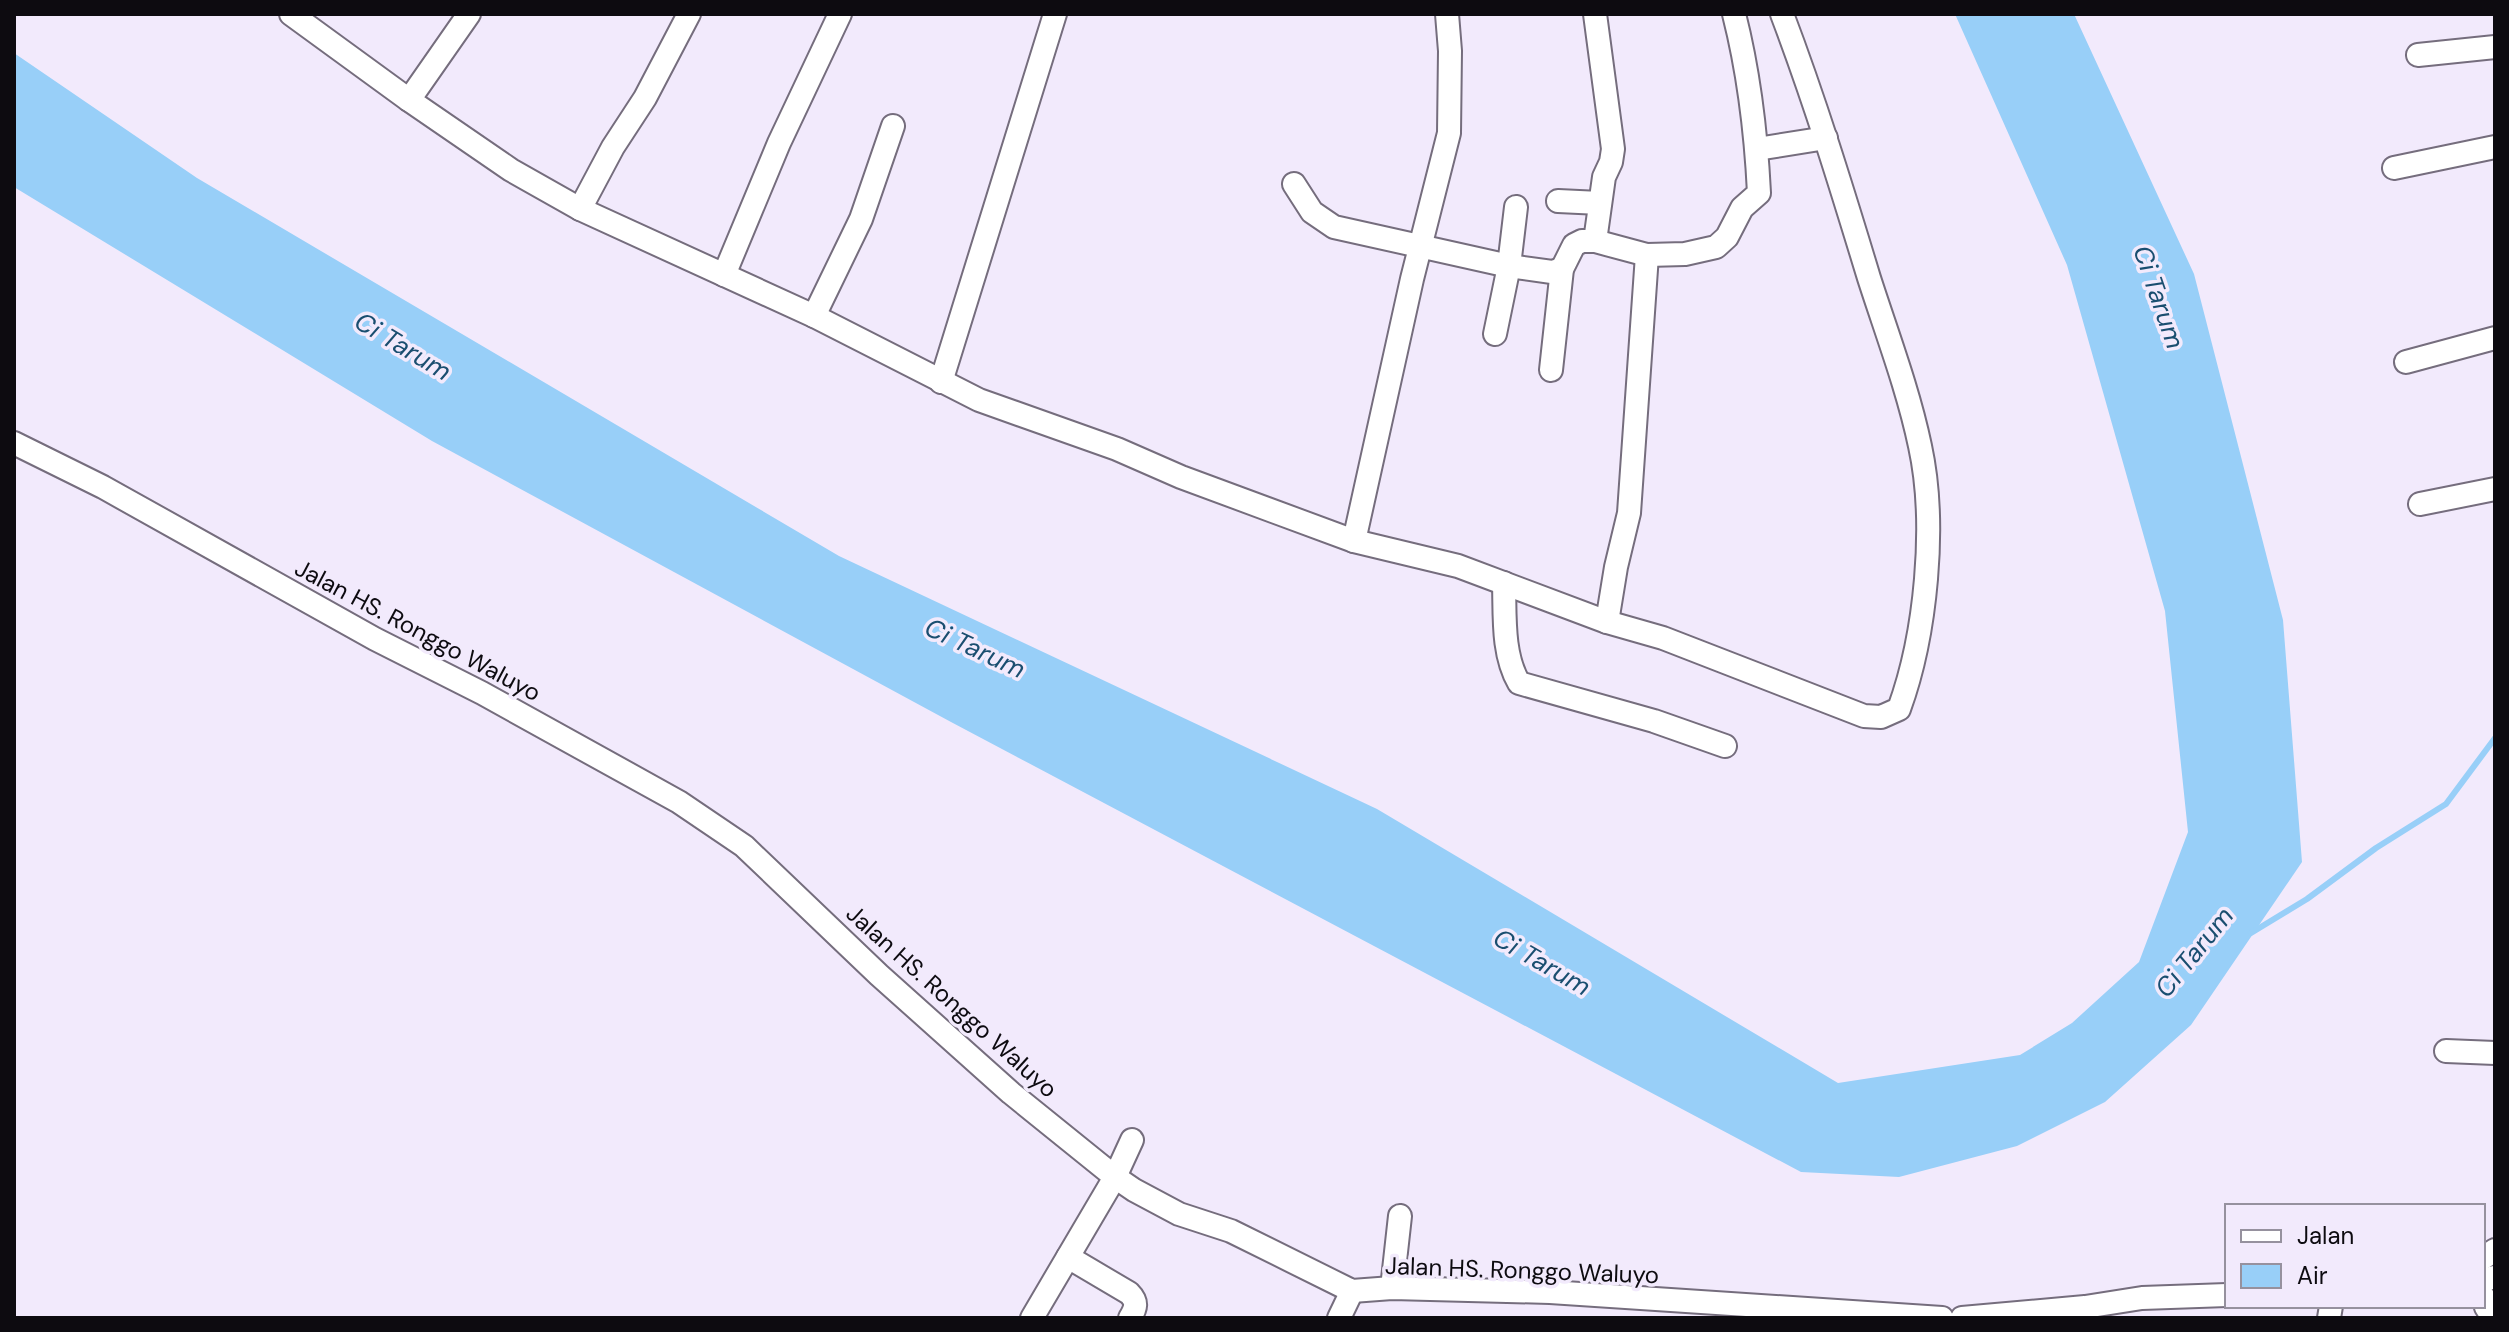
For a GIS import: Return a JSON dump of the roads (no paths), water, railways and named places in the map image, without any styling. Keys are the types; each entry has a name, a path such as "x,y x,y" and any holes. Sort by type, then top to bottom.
{"street":[{"path":"291,14 511,170 580,209 814,316 979,400 1117,449 1181,477 1354,541 1458,566 1607,622 1663,638 1864,716 1881,717 1899,709 1908,684 1922,604 1929,532 1925,474 1910,405 1826,138 1782,14"},
{"path":"409,100 469,14"},
{"path":"580,209 613,147 645,98 689,14"},
{"path":"724,275 779,143 840,14"},
{"path":"941,382 1055,14"},
{"path":"1354,541 1449,133 1447,14"},
{"path":"1595,14 1613,149 1595,241"},
{"path":"1551,370 1562,269 1574,245 1582,241 1595,241 1647,255 1685,254 1716,247 1727,237 1742,208 1759,193 1757,149 1744,54 1734,14"},
{"path":"2418,55 2495,47"},
{"path":"814,316 861,219 893,126"},
{"path":"1757,149 1826,138"},
{"path":"2394,168 2495,147"},
{"path":"1294,184 1312,212 1334,227 1509,266 1552,272 1562,269"},
{"path":"1558,201 1600,203"},
{"path":"1495,334 1509,266 1516,207"},
{"path":"1607,622 1629,513 1647,255"},
{"path":"2406,362 2495,338"},
{"name":"Jalan HS. Ronggo Waluyo","path":"14,443 103,487 375,639 482,693 679,802 744,846 986,1071 1115,1177 1179,1214 1231,1231 1352,1291 1392,1288 1550,1292 1942,1318"},
{"path":"2420,504 2495,489"},
{"path":"1504,583 1507,649 1519,683 1654,721 1725,746"},
{"path":"2446,1051 2495,1053"},
{"path":"1013,1318 1035,1311 1115,1177 1132,1140"},
{"path":"1392,1288 1400,1216"},
{"path":"1068,1257 1129,1293 1135,1299 1136,1307 1130,1318"},
{"path":"1339,1318 1352,1291"},
{"path":"1962,1318 2085,1313 2142,1298 2225,1295"}],"water":[{"name":"Ci Tarum","path":"1955,14 2074,14 2194,274 2283,620 2302,862 2191,1025 2105,1102 2017,1146 1899,1177 1801,1172 951,722 432,441 14,187 14,53 197,178 839,556 1377,809 1838,1083 2020,1055 2072,1023 2139,962 2188,832 2165,611 2067,265"}],"waterway":[{"path":"2251,933 2307,899 2376,848 2446,804 2495,738"}]}
